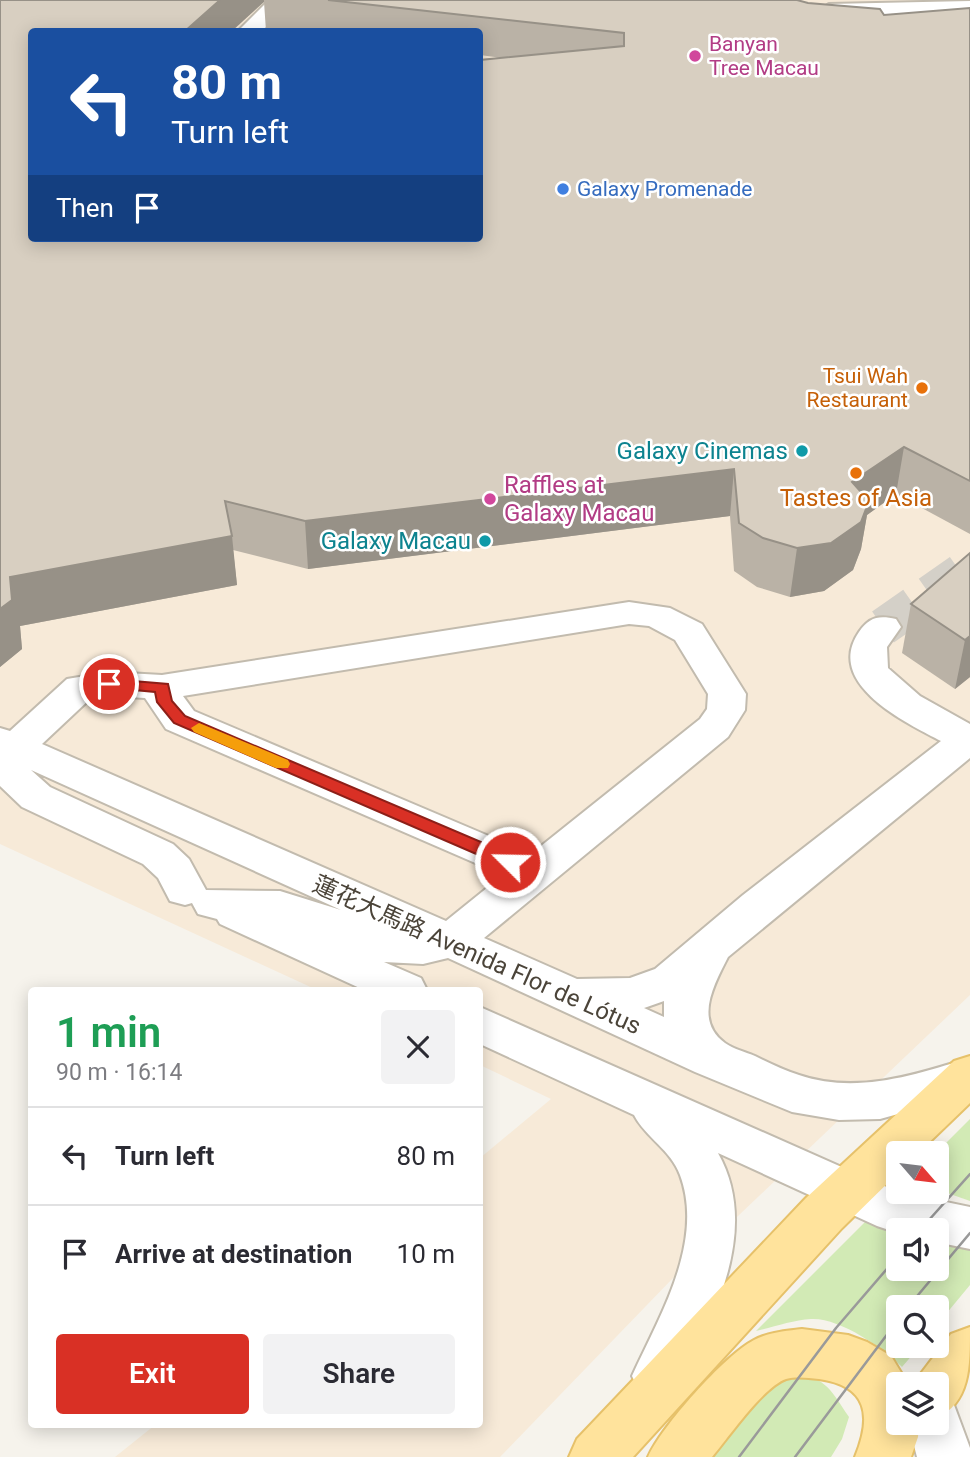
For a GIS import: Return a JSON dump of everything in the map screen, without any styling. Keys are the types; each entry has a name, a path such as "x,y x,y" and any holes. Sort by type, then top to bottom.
{"main road":[{"path":"597,1457 847,1189 968,1075"},
{"path":"949,1378 970,1351"},
{"path":"676,1457 749,1375 773,1357 802,1353 848,1359 872,1373 893,1409 886,1457"},
{"path":"886,1457 904,1435"}],"street":[{"path":"252,28 282,0"},
{"path":"271,28 298,0"},
{"path":"802,11 888,14 968,5 964,22 953,32"},
{"path":"629,613 657,616 689,632 727,694 726,710 714,728 449,942 406,951 375,944 291,909 199,896 158,854 36,797 17,784 10,774 7,744 80,688 109,684 162,687 629,613"},
{"path":"554,989 610,997 653,989 671,981 716,940 969,738 896,697 870,672 867,655 870,641 883,626"},
{"path":"162,687 165,702 180,720 535,872"},
{"name":"蓮花大馬路 Avenida Flor de Lótus","path":"7,744 792,1093 845,1103 895,1099 968,1075"},
{"path":"0,804 398,987"},
{"path":"711,1059 690,1031 684,1004 693,976 716,940"},
{"path":"483,1026 916,1218 970,1228"},
{"path":"625,1091 679,1131 701,1160 709,1188 711,1223 704,1270 690,1312 646,1403"},
{"path":"938,1435 944,1457"}],"shaded area":[{"name":"Galaxy Macau","path":"0,0 970,0 970,995 675,1276 500,1457 115,1457 151,1428 483,1428 483,1156 551,1099 483,1066 483,987 310,987 0,844"}],"green space":[{"path":"970,1119 970,1201 949,1194 948,1141"},
{"path":"865,1222 886,1225 886,1281 949,1281 949,1241 970,1245 970,1285 949,1310 949,1295 886,1295 886,1353 847,1328 822,1320 797,1321 756,1331"},
{"path":"892,1358 910,1358 902,1367"},
{"path":"786,1375 809,1377 824,1384 849,1417 842,1439 831,1457 702,1457 755,1400"}],"building":[{"path":"0,0 220,0 188,28 28,28 28,242 483,242 483,60 624,46 624,33 328,0 797,0 880,9 884,15 970,8 970,481 904,447 852,482 869,501 861,522 831,543 797,548 763,538 739,523 734,469 305,521 225,501 232,536 10,577 12,600 0,609"},
{"path":"970,553 970,636 965,640 911,604"}],"tunnel":[{"path":"883,627 970,566"}],"tram line":[{"path":"931,1218 970,1174"},
{"path":"918,1295 970,1233"},
{"path":"739,1457 836,1328 886,1270"},
{"path":"795,1457 886,1336"}],"slow traffic":[{"path":"199,728 282,764"}],"place":[{"name":"Banyan Tree Macau","path":"695,56"},
{"name":"Galaxy Promenade","path":"563,189"},
{"name":"Tsui Wah Restaurant","path":"922,388"},
{"name":"Galaxy Cinemas","path":"802,451"},
{"name":"Tastes of Asia","path":"856,473"},
{"name":"Raffles at Galaxy Macau","path":"490,499"},
{"name":"Galaxy Macau","path":"485,541"}],"route":[{"path":"109,684 162,687 165,702 180,720 510,862"}]}
